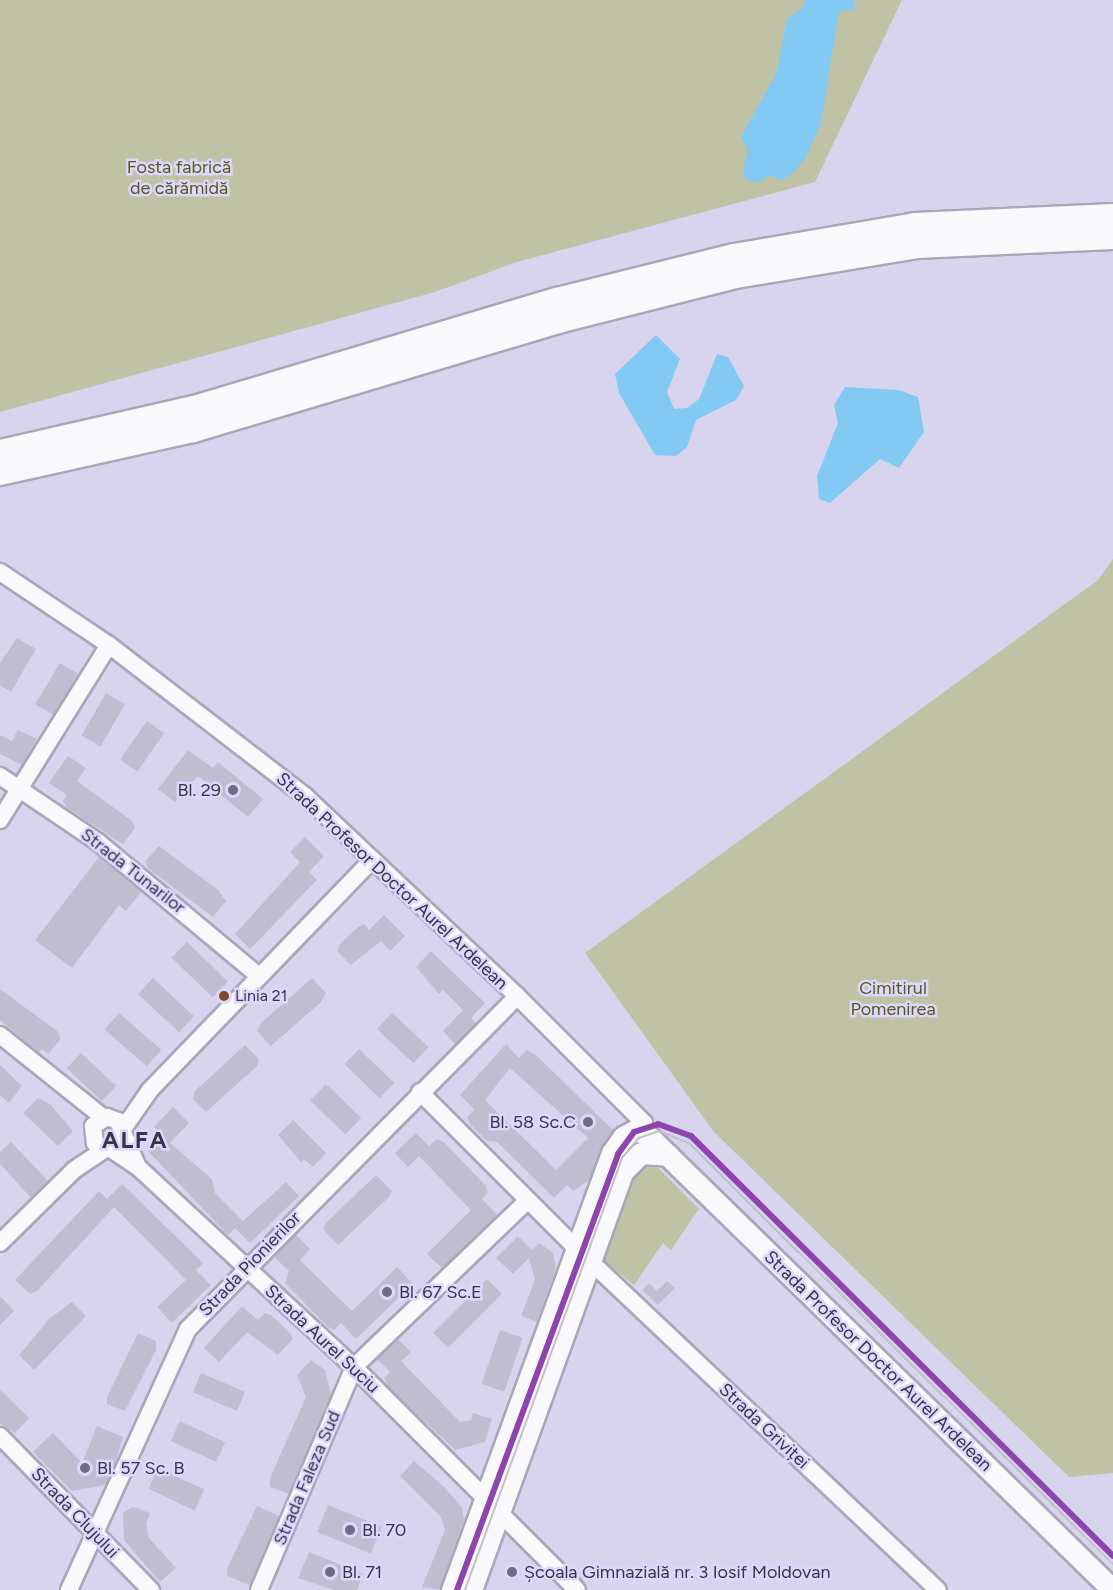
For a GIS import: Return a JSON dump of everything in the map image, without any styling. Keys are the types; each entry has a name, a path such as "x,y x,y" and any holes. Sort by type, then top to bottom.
{"highway":[{"path":"0,473 36,456 232,419 607,297 873,230 1000,219 1113,216"},
{"path":"680,279 877,251 999,239 1113,237"},
{"path":"0,452 36,456"}],"main road":[{"path":"471,1590 500,1515 584,1256 612,1154 622,1137 636,1130 644,1132"},
{"name":"Strada Profesor Doctor Aurel Ardelean","path":"644,1132 1113,1590"},
{"path":"452,1590 485,1499 584,1256 626,1165 645,1152 668,1155"}],"street":[{"name":"Strada Profesor Doctor Aurel Ardelean","path":"0,572 109,645 304,796 517,996 633,1112 633,1120 644,1132"},
{"path":"0,820 109,645"},
{"name":"Strada Tunarilor","path":"0,776 21,786 184,910 259,976"},
{"path":"0,1243 74,1170 372,860"},
{"name":"Strada Pionierilor","path":"69,1590 182,1338 246,1269 517,996"},
{"name":"Strada Aurel Suciu","path":"0,1035 73,1096 139,1168 354,1367 577,1590"},
{"name":"Strada Griviței","path":"420,1092 526,1202 938,1590"},
{"path":"622,1137 633,1112"},
{"path":"354,1367 526,1202"},
{"name":"Strada Faleza Sud","path":"259,1590 354,1367"},
{"name":"Strada Clujului","path":"0,1436 151,1590"}],"green space":[{"name":"Fosta fabrică de cărămidă","path":"0,0 902,0 815,182 517,262 435,292 0,412"},
{"name":"Cimitirul Pomenirea","path":"1113,559 1113,1473 1069,1477 714,1132 585,953 1098,580"},
{"path":"647,1163 658,1168 699,1209 671,1250 663,1243 634,1285 603,1260 634,1171"}],"water":[{"path":"804,0 855,0 854,9 839,12 821,123 805,159 791,175 781,180 771,175 759,182 746,180 743,171 748,151 741,137 776,74 787,19 804,6"},
{"path":"656,335 680,359 667,392 674,409 687,408 699,399 717,354 728,357 744,386 736,400 696,420 687,447 676,456 655,455 619,393 615,374"},
{"path":"845,387 898,390 918,397 924,432 899,468 880,459 830,503 819,499 817,476 838,423 834,405"}],"building":[{"path":"17,638 36,649 11,692 0,685 0,663"},
{"path":"60,663 78,674 53,715 35,704"},
{"path":"106,693 125,704 101,746 82,735"},
{"path":"147,721 164,733 137,772 120,760"},
{"path":"18,730 37,739 22,765 0,754 0,735 12,741"},
{"path":"188,750 213,768 218,762 263,799 248,817 198,776 175,802 158,789"},
{"path":"68,756 86,768 77,781 132,821 135,828 123,844 67,808 63,801 67,795 49,783"},
{"path":"305,837 324,856 309,872 317,880 250,949 235,934 300,862 290,852"},
{"path":"159,846 218,890 226,901 213,917 149,869 145,862"},
{"path":"99,857 141,892 126,911 119,905 72,968 35,940"},
{"path":"384,915 405,936 390,951 381,941 351,965 337,951 340,944 358,927 364,924 369,930"},
{"path":"187,942 228,982 213,997 172,958"},
{"path":"431,951 485,1003 471,1018 476,1023 455,1044 443,1031 463,1010 443,990 439,994 416,967"},
{"path":"153,978 194,1016 179,1032 138,994"},
{"path":"312,978 326,993 321,1002 271,1046 257,1031 260,1024"},
{"path":"0,989 57,1031 61,1039 48,1054 42,1049 39,1053 0,1020"},
{"path":"119,1013 161,1050 147,1066 105,1030"},
{"path":"392,1013 429,1047 414,1063 377,1029"},
{"path":"506,1044 519,1058 527,1050 538,1057 613,1130 589,1180 573,1191 567,1185 554,1198 497,1142 487,1141 470,1124 467,1117 475,1110 460,1095","holes":["510,1068 588,1138 556,1170 485,1100"]},
{"path":"245,1045 259,1059 257,1066 206,1112 193,1099 195,1091"},
{"path":"359,1049 394,1083 380,1098 344,1064"},
{"path":"81,1053 116,1086 102,1101 67,1068"},
{"path":"0,1065 22,1086 9,1103 0,1095"},
{"path":"326,1084 361,1118 345,1135 310,1101"},
{"path":"38,1098 50,1104 73,1131 58,1146 23,1113"},
{"path":"173,1107 189,1123 170,1143 212,1179 215,1193 243,1221 286,1182 299,1196 250,1243 235,1228 228,1235 147,1150 162,1135 154,1127"},
{"path":"293,1120 326,1153 313,1167 304,1159 301,1162 278,1135"},
{"path":"416,1133 429,1146 437,1139 444,1142 486,1186 488,1193 482,1199 497,1215 442,1268 427,1254 471,1210 419,1156 408,1167 395,1153"},
{"path":"11,1142 48,1181 31,1198 0,1164 0,1152"},
{"path":"376,1175 392,1191 389,1197 338,1245 323,1229 326,1223"},
{"path":"122,1184 203,1263 196,1270 211,1285 172,1323 157,1307 186,1280 114,1207 37,1291 30,1294 15,1280 99,1191 107,1199"},
{"path":"296,1235 310,1249 300,1260 352,1311 397,1267 413,1284 356,1339 341,1323 334,1330 328,1327 285,1283 289,1271 274,1257"},
{"path":"518,1236 532,1250 539,1243 553,1253 556,1268 537,1322 521,1316 535,1280 529,1258 513,1274 496,1258"},
{"path":"487,1279 502,1294 448,1348 433,1333"},
{"path":"667,1281 675,1288 658,1305 642,1290 649,1283 657,1291"},
{"path":"0,1296 14,1311 0,1325"},
{"path":"72,1302 86,1316 34,1370 19,1355 50,1318"},
{"path":"242,1306 258,1320 265,1313 271,1315 290,1333 293,1339 278,1355 247,1332 219,1362 204,1348"},
{"path":"500,1330 523,1338 504,1392 481,1384"},
{"path":"138,1333 156,1341 156,1350 125,1411 107,1404 107,1397"},
{"path":"398,1339 411,1352 401,1361 460,1422 471,1420 473,1413 492,1419 485,1442 455,1450 388,1387 384,1378 390,1372 377,1359"},
{"path":"311,1360 325,1370 331,1395 289,1494 270,1487 270,1478 306,1397 297,1375"},
{"path":"201,1373 245,1392 237,1411 193,1392"},
{"path":"0,1390 29,1418 15,1433 0,1424"},
{"path":"180,1421 225,1442 216,1462 171,1441"},
{"path":"97,1426 123,1437 115,1464 105,1485 72,1491 33,1452 53,1433 82,1463"},
{"path":"414,1461 443,1486 462,1507 464,1519 440,1590 422,1587 445,1530 441,1517 400,1476"},
{"path":"158,1468 204,1490 195,1510 148,1489"},
{"name":"Bl. 70","path":"328,1505 382,1527 371,1554 317,1532"},
{"path":"257,1506 279,1516 250,1585 227,1576 227,1569"},
{"path":"133,1507 150,1513 146,1524 149,1538 176,1568 160,1582 124,1540 123,1512"},
{"name":"Bl. 71","path":"309,1552 363,1574 357,1590 334,1590 298,1578"}],"tram line":[{"path":"465,1590 623,1157 639,1138 659,1131 689,1143 1113,1564"}],"transit line":[{"path":"457,1590 618,1154 634,1132 658,1124 691,1136 1113,1556"}],"place":[{"name":"Bl. 29","path":"233,790"},
{"name":"Linia 21","path":"224,996"},
{"name":"Bl. 58 Sc.C","path":"588,1122"},
{"name":"Bl. 67 Sc.E","path":"387,1292"},
{"name":"Bl. 57 Sc. B","path":"85,1468"},
{"name":"Bl. 70","path":"350,1530"},
{"name":"Bl. 71","path":"330,1572"},
{"name":"Școala Gimnazială nr. 3 Iosif Moldovan","path":"512,1572"}],"district":[{"name":"ALFA","path":"135,1140"}]}
